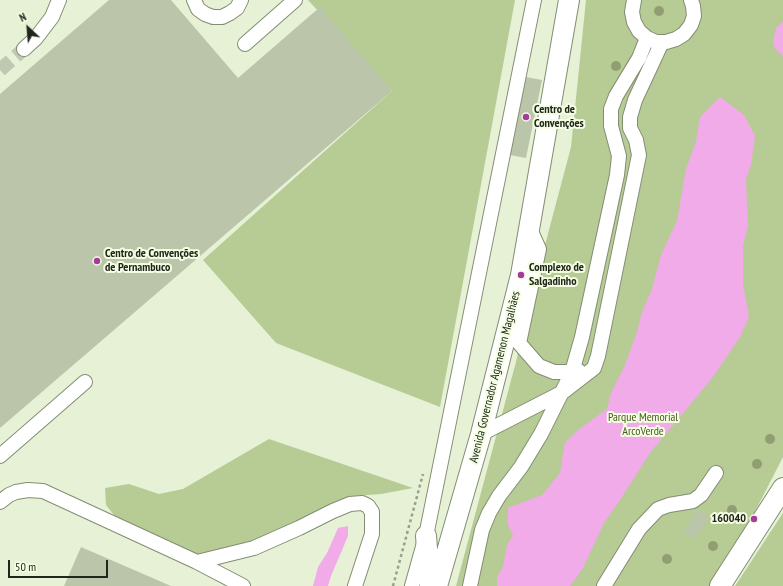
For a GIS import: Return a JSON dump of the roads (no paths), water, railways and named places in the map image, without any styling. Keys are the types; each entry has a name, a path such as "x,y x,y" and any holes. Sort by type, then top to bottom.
{"highway":[{"name":"Avenida Governador Agamenon Magalhães","path":"437,586 481,434 521,276 569,0"},
{"path":"720,586 783,488"},
{"path":"426,536 430,586"}],"street":[{"path":"24,49 36,38 52,17 59,0"},
{"path":"194,0 198,9 213,17 222,17 230,14 237,8 241,0"},
{"path":"245,44 295,0"},
{"path":"412,586 426,536 534,0"},
{"path":"634,0 632,12 634,22 639,31 647,38 656,42 666,42 676,39 684,34 694,16 691,0"},
{"path":"470,586 482,530 489,513 499,496 521,467 563,392 572,372 582,337 617,175 619,156 611,126 611,110 616,96 639,58 647,38"},
{"path":"481,434 563,392 594,368 598,356 639,155 636,140 630,128 630,118 635,100 662,42"},
{"path":"530,229 539,249 519,343 539,366 554,372 572,372 594,368"},
{"path":"0,456 85,382"},
{"path":"604,586 639,530 658,509 669,505 693,501 701,495 716,473"},
{"path":"0,502 16,492 28,490 43,492 197,562 243,586"},
{"path":"197,562 254,548 333,511 350,504 362,503 368,506 372,512 372,534 355,586"}],"tunnel":[{"path":"0,70 24,49"}],"place":[{"name":"Centro de Convenções","path":"526,117"},
{"name":"Centro de Convenções de Pernambuco","path":"97,261"},
{"name":"Complexo de Salgadinho","path":"521,275"},
{"name":"160040","path":"754,519"}],"park label":[{"name":"Parque Memorial ArcoVerde","path":"643,425"}]}
